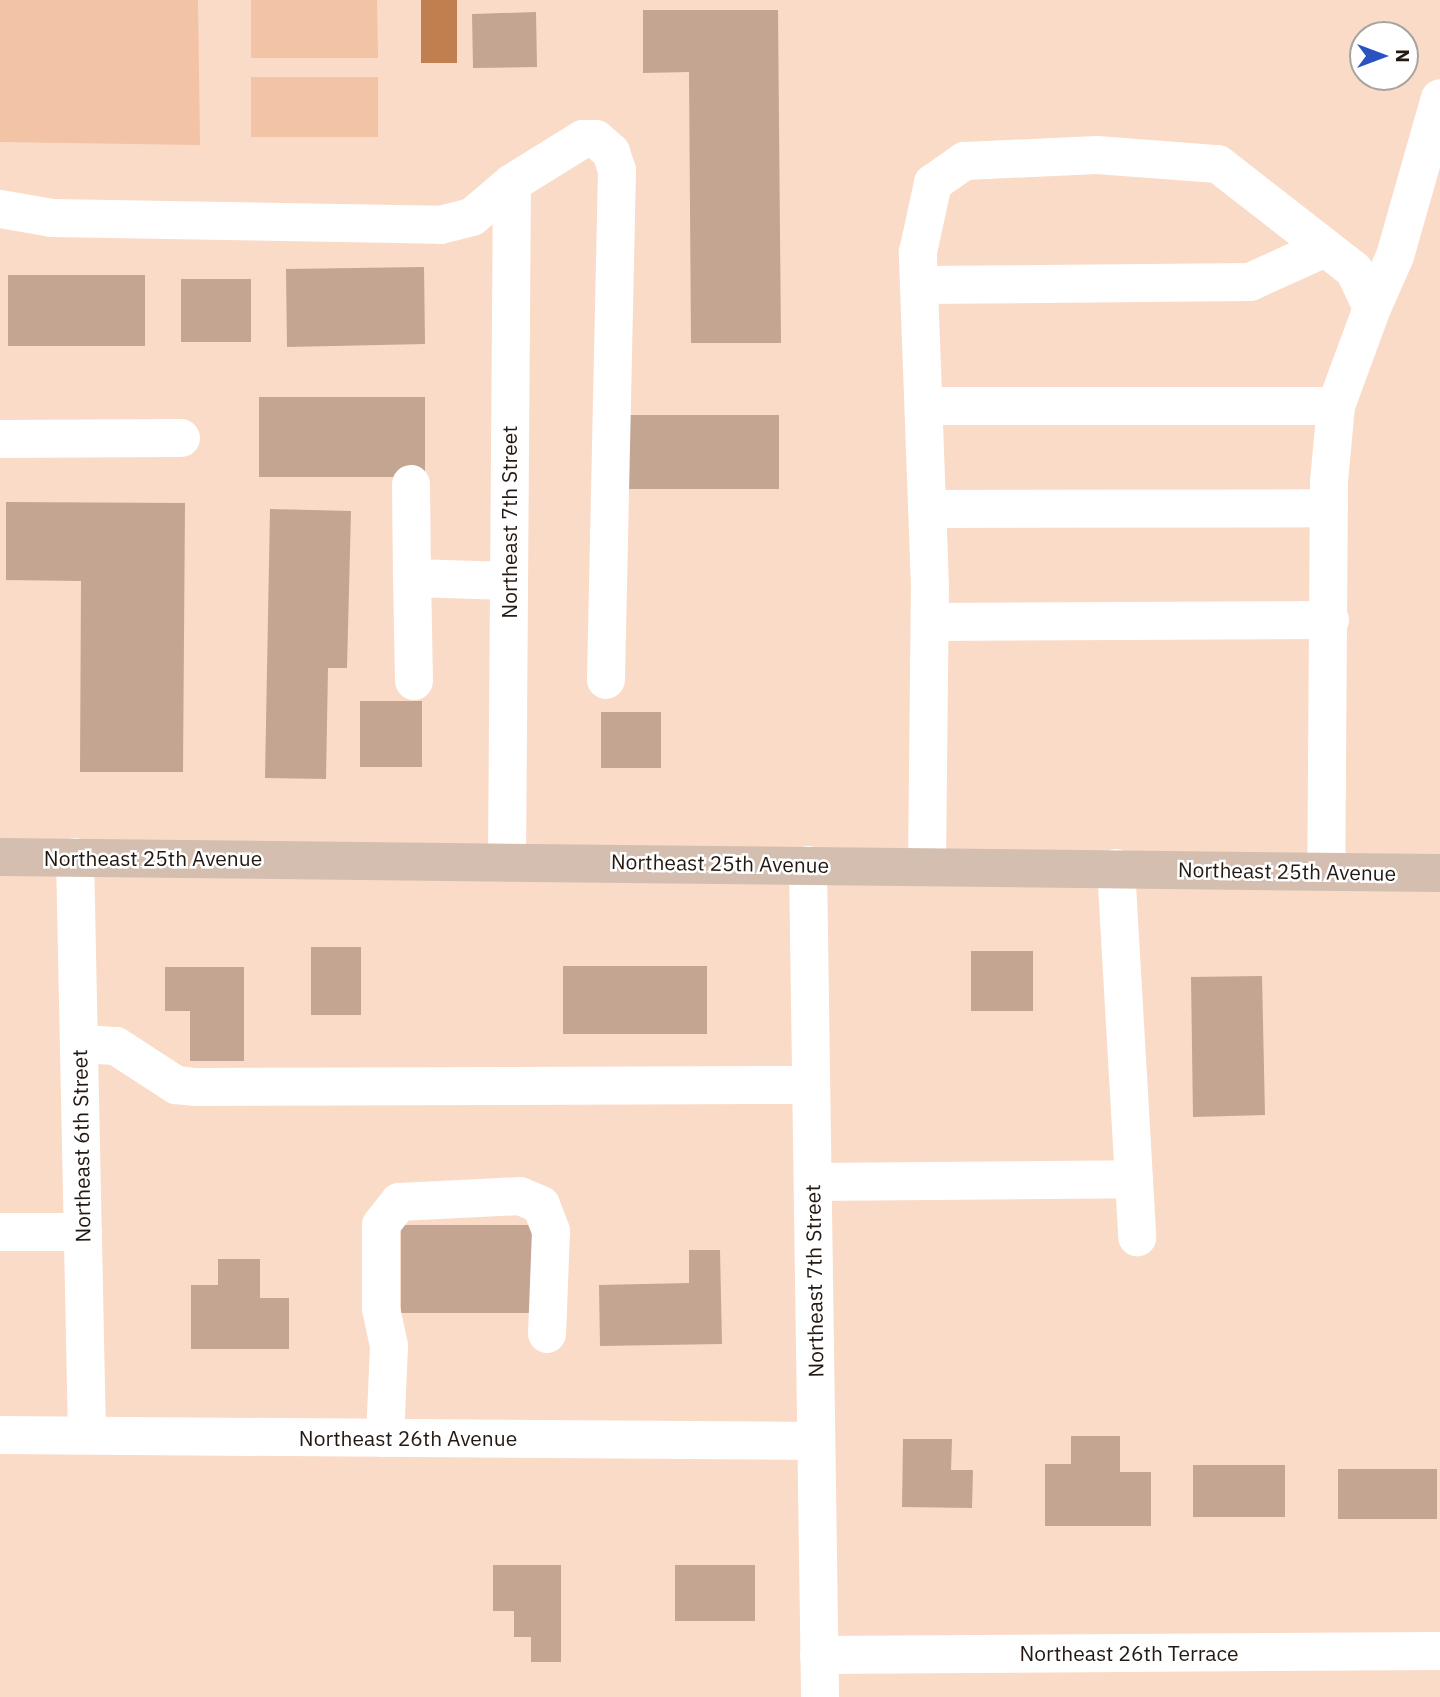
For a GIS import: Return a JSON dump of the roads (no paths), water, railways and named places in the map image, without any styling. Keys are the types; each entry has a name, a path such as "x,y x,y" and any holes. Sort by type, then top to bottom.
{"main road":[{"name":"Northeast 25th Avenue","path":"0,857 1440,873"}],"street":[{"path":"1326,871 1329,508 1336,406 1372,308 1395,256 1440,98"},
{"path":"0,209 52,218 440,225 472,217 512,183 583,139 596,139 611,152 617,170 606,680"},
{"path":"927,866 930,622 918,252 933,183 965,160 1097,155 1218,164 1354,270 1372,308"},
{"name":"Northeast 7th Street","path":"506,861 512,183"},
{"path":"919,285 1250,282 1325,248"},
{"path":"924,406 1336,406"},
{"path":"0,439 181,438"},
{"path":"411,484 414,681"},
{"path":"928,509 1329,508"},
{"path":"412,578 509,581"},
{"path":"930,622 1330,620"},
{"name":"Northeast 6th Street","path":"75,857 87,1435"},
{"name":"Northeast 7th Street","path":"808,864 820,1697"},
{"path":"1116,868 1137,1237"},
{"path":"79,1044 116,1046 176,1085 196,1087 811,1085"},
{"path":"813,1182 1133,1179"},
{"path":"385,1438 389,1346 381,1309 381,1225 399,1202 520,1196 541,1205 551,1231 547,1334"},
{"path":"0,1232 83,1232"},
{"name":"Northeast 26th Avenue","path":"0,1435 816,1441"},
{"name":"Northeast 26th Terrace","path":"818,1655 1440,1651"}]}
